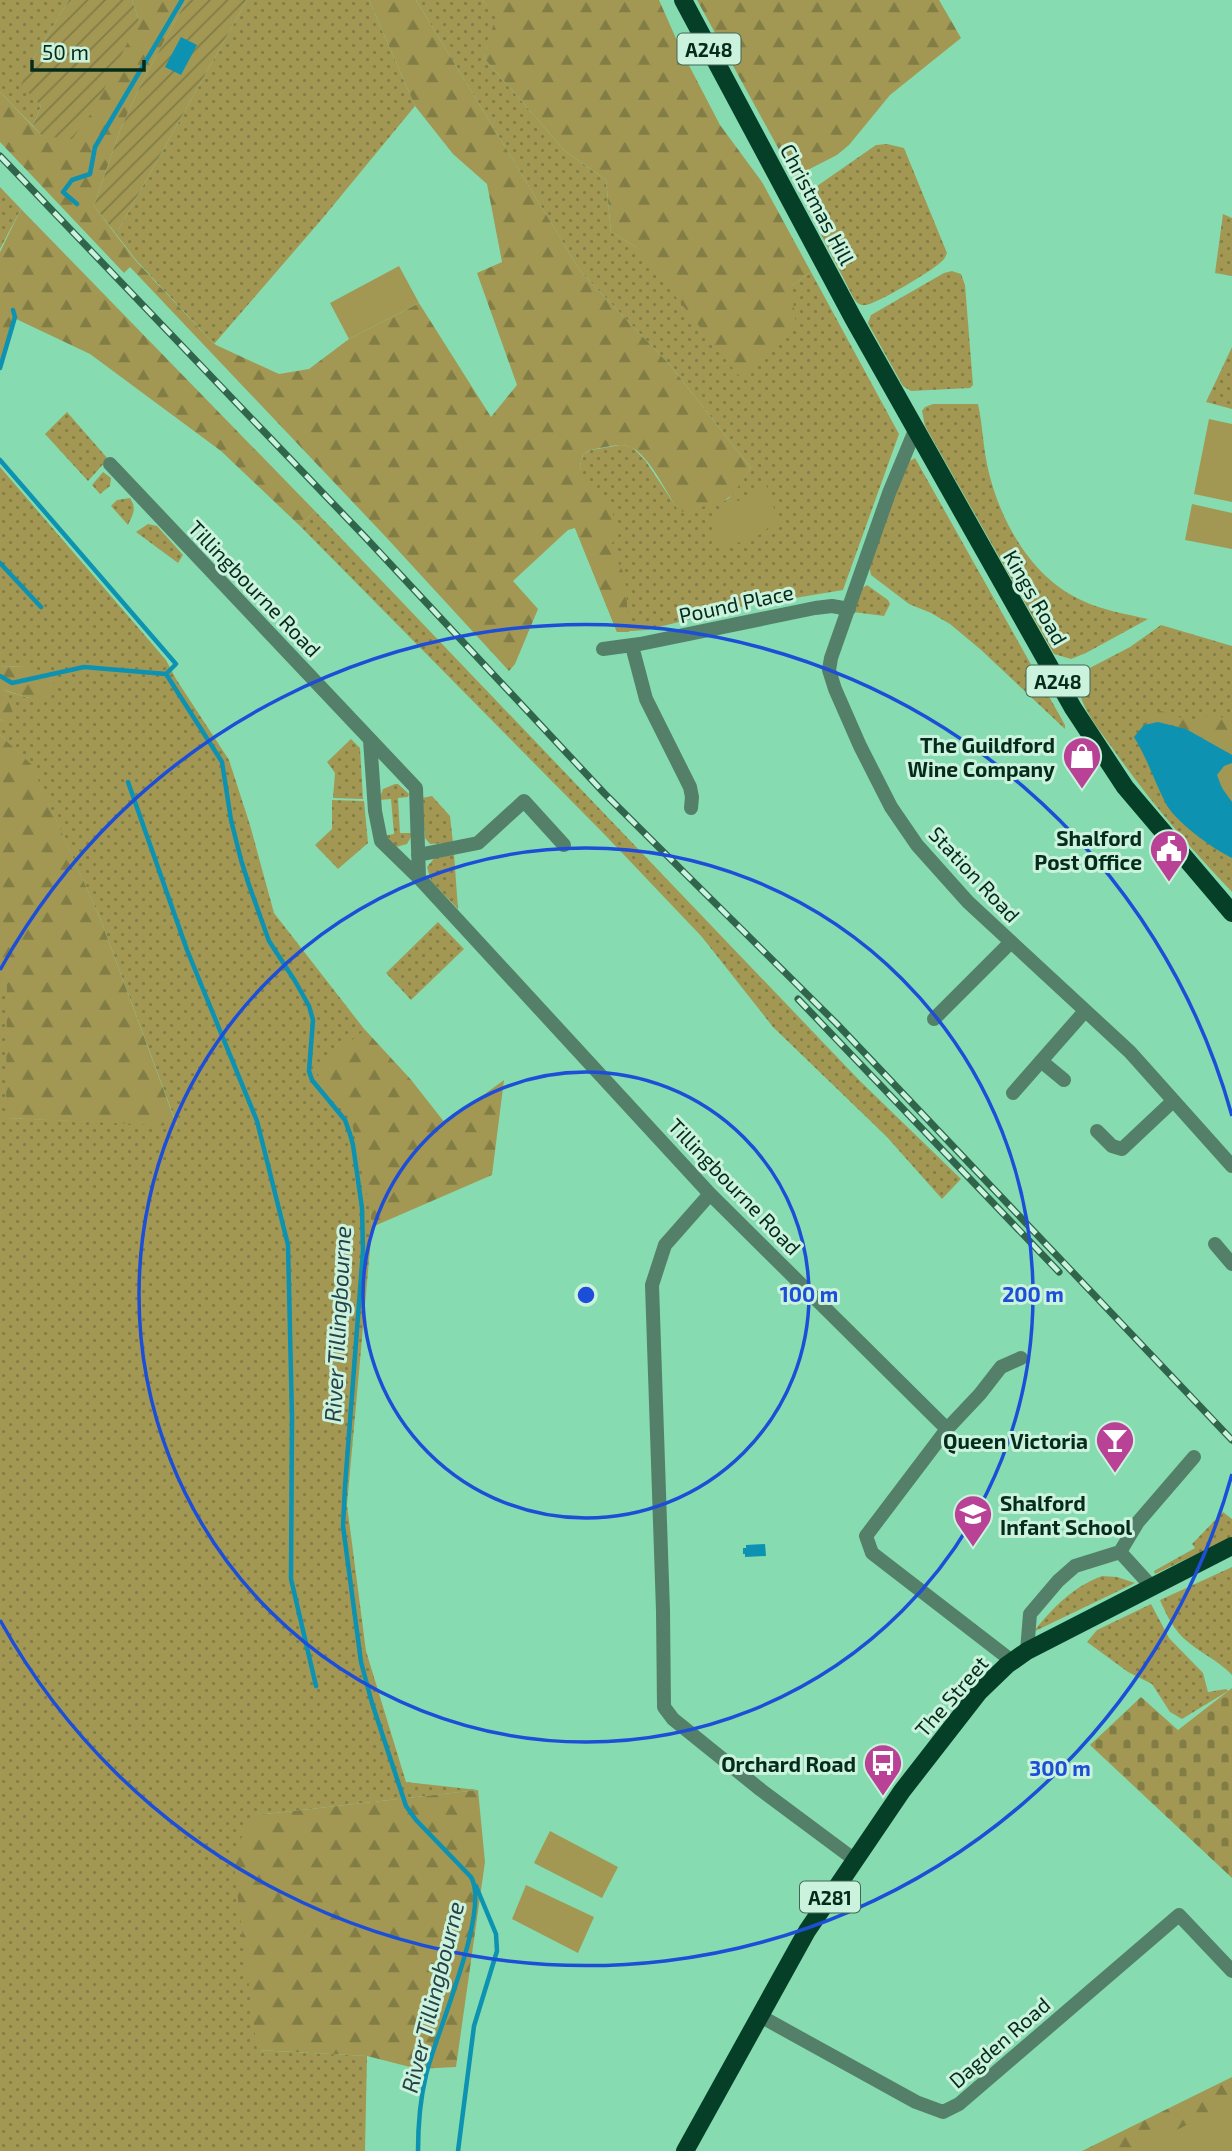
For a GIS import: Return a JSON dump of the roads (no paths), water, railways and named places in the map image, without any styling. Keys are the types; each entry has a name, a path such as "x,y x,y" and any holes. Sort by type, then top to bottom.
{"main road":[{"name":"Christmas Hill","path":"683,0 853,318 916,428"},
{"name":"Kings Road","path":"916,428 1036,645 1094,742 1140,806 1232,913"},
{"name":"The Street","path":"685,2151 807,1931 902,1791 979,1692 1019,1656 1232,1546"}],"street":[{"name":"Station Road","path":"916,428 884,505 833,649 829,670 835,689 891,807 917,845 957,891 1130,1052 1232,1166"},
{"name":"Tillingbourne Road","path":"110,464 416,788 419,878"},
{"name":"Pound Place","path":"603,649 632,646 815,608 832,606 849,609"},
{"path":"632,646 646,699 690,787 691,808"},
{"name":"Tillingbourne Road","path":"370,740 375,810 381,841 419,878 710,1194 947,1429"},
{"path":"418,855 478,843 524,802 565,845"},
{"path":"934,1018 1011,942"},
{"path":"1013,1093 1085,1011"},
{"path":"1041,1061 1063,1080"},
{"path":"1097,1131 1112,1146 1122,1149 1173,1101"},
{"path":"710,1194 665,1245 652,1286 664,1707 673,1719 741,1774 855,1860"},
{"path":"1215,1244 1232,1264"},
{"path":"1021,1358 1001,1367 947,1429 866,1536 872,1553 1019,1656 1030,1614 1058,1581 1075,1566 1120,1552 1138,1522 1194,1457"},
{"path":"1120,1552 1151,1586"},
{"name":"Dagden Road","path":"761,2016 916,2102 943,2112 959,2104 1179,1915 1232,1971"}],"water":[{"path":"181,37 197,45 181,75 165,67"},
{"path":"1158,722 1186,729 1232,755 1232,763 1224,766 1217,775 1232,802 1232,858 1195,834 1177,818 1165,802 1134,737 1144,725"},
{"path":"765,1544 766,1556 745,1557 743,1554 746,1545"}],"waterway":[{"path":"77,204 63,192 72,180 90,174 95,147 182,0"},
{"path":"0,368 15,317 13,310"},
{"path":"0,460 176,664 166,674"},
{"path":"0,563 41,607"},
{"name":"River Tillingbourne","path":"0,676 12,683 84,667 166,674"},
{"name":"River Tillingbourne","path":"166,674 222,762 231,820 249,885 269,941 309,1006 313,1020 309,1071 312,1080 345,1120 353,1145 362,1208 363,1251 343,1526 361,1662 406,1806 471,1877 475,1894 474,1917 468,1944 426,2075 418,2151"},
{"path":"128,782 187,950 257,1121 288,1245 292,1417 291,1579 316,1686"},
{"path":"458,2151 474,2026 497,1951 496,1934 476,1886"}],"railway":[{"path":"0,156 366,538 604,793 836,1023 1232,1440"},
{"path":"798,999 1059,1272"}],"place":[{"name":"The Guildford Wine Company","path":"1082,790"},
{"name":"Shalford Post Office","path":"1169,883"},
{"name":"Queen Victoria","path":"1115,1474"},
{"name":"Shalford Infant School","path":"973,1548"},
{"name":"Orchard Road","path":"883,1797"}]}
